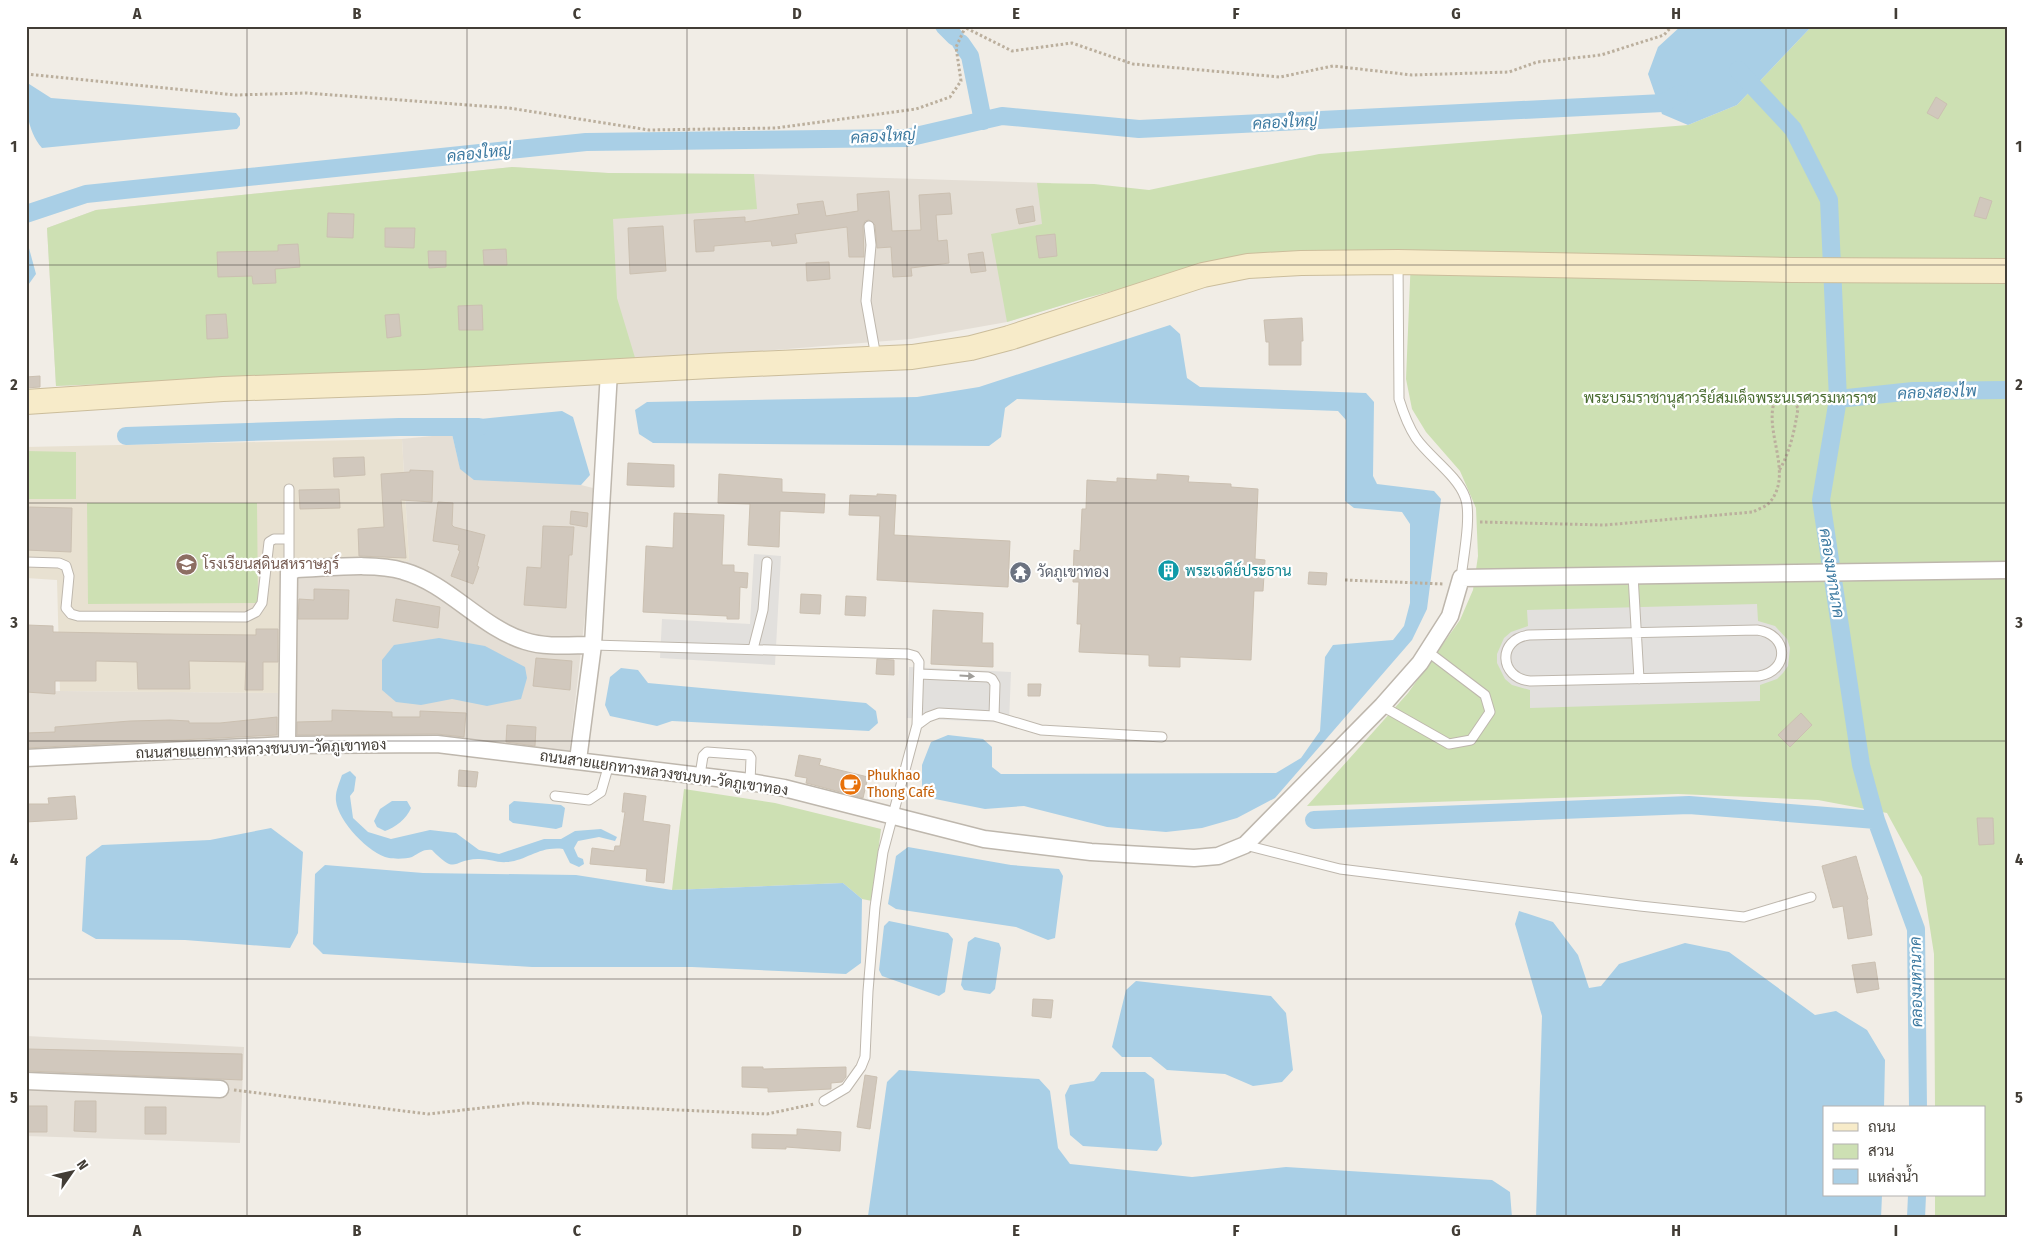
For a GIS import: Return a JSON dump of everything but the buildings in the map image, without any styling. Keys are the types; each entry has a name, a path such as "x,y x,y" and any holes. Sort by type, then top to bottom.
{"street":[{"path":"26,402 223,389 424,382 912,357 980,346 1204,275 1248,266 1301,263 1398,262 1793,270 2007,271"},
{"path":"578,760 594,645 609,372"},
{"path":"288,745 290,572 296,569 370,567 402,570 425,580 496,628 525,641 550,645 594,645"},
{"path":"1461,578 2007,570"},
{"name":"ถนนสายแยกทางหลวงชนบท-วัดภูเขาทอง","path":"26,758 288,745 437,744 750,782 784,788 984,839 1091,852 1194,858 1218,856 1245,845 1382,706 1420,663 1450,616 1461,578"},
{"path":"26,1081 220,1089"}],"lane":[{"path":"869,226 871,245 866,300 876,359"},
{"path":"1398,262 1399,399 1416,438 1455,482 1465,497 1466,522 1461,578"},
{"path":"289,489 290,572"},
{"path":"26,562 59,563 66,566 69,576 66,608 71,614 78,616 246,617 256,612 262,603 269,542 274,539 289,539"},
{"path":"753,648 763,610 767,562"},
{"path":"1634,575 1639,679"},
{"path":"1764,631 1776,637 1781,649 1780,662 1772,672 1766,675 1523,681 1512,674 1506,662 1507,649 1511,643 1522,636 1636,633 1764,631"},
{"path":"594,645 753,648 908,654 915,656 919,662 917,725 883,852 875,907 865,1057 861,1068 846,1088 824,1101"},
{"path":"1382,706 1450,744 1471,740 1490,712 1485,695 1428,651"},
{"path":"919,674 988,677 992,679 995,684 994,716"},
{"path":"917,725 928,717 939,713 994,716 1041,730 1162,737"},
{"path":"700,775 703,756 707,752 749,755 751,758 750,782"},
{"path":"555,796 589,800 601,792 609,764"},
{"path":"1245,845 1340,869 1744,917 1811,897"}],"path":[{"path":"26,74 236,95 306,93 509,108 649,130 776,128 916,109 950,97 961,81 956,47 964,27 1012,51 1072,43 1133,64 1280,77 1333,66 1412,75 1509,72 1537,62 1600,55 1664,34 1672,26"},
{"path":"1466,522 1605,525 1753,512 1769,503 1777,489 1779,471 1771,409 1775,400 1783,396 1792,398 1798,408 1796,423 1785,460 1779,471"},
{"path":"1345,580 1440,584"},
{"path":"220,1089 428,1114 525,1103 767,1114 824,1101"}],"shaded area":[{"path":"512,167 608,173 754,174 1051,183 1075,301 1007,322 911,339 636,361 56,386 47,228 96,210"},
{"path":"452,434 460,468 593,488 585,615 569,755 474,743 26,751 26,693 60,691 285,693 285,567 409,561 402,439"},
{"name":"โรงเรียนสุดินสหราษฎร์","path":"402,439 409,561 285,567 286,693 60,691 57,580 26,578 26,447"},
{"path":"754,554 781,556 775,665 660,658 662,619 750,624"},
{"path":"1757,604 1758,621 1775,626 1787,639 1790,648 1788,666 1783,673 1777,679 1760,685 1760,701 1530,708 1530,690 1512,685 1505,679 1497,663 1497,654 1504,638 1511,632 1528,626 1527,610"},
{"path":"909,667 1011,672 1009,723 907,718"},
{"path":"26,1036 244,1047 240,1143 26,1136"}],"green space":[{"name":"พระบรมราชานุสาวรีย์สมเด็จพระนเรศวรมหาราช","path":"1812,26 2007,26 2007,1218 1935,1218 1935,1196 1986,1196 1986,1106 1935,1106 1934,954 1922,877 1887,813 1818,800 1678,794 1307,806 1408,693 1460,620 1473,590 1478,556 1476,508 1460,471 1426,432 1412,409 1406,379 1411,257 1177,274 1086,298 1007,322 991,234 1042,224 1037,183 1094,184 1149,190 1319,154 1688,125 1737,105"},
{"path":"512,167 608,173 754,174 757,209 613,219 617,298 636,361 56,386 47,228 96,210"},
{"path":"26,451 76,452 76,499 26,499"},
{"path":"87,503 257,503 258,603 88,604"},
{"path":"684,789 775,803 881,829 872,901 862,899 843,883 672,890"}],"water":[{"path":"1681,26 1812,26 1737,105 1688,125 1662,114 1648,74 1658,47"},
{"path":"26,82 51,98 236,113 240,118 240,125 237,129 42,148 33,133 28,117"},
{"path":"26,237 36,274 26,288"},
{"path":"1170,325 1180,334 1187,378 1200,387 1366,393 1374,402 1373,476 1377,484 1434,491 1441,499 1427,609 1412,640 1275,798 1237,818 1202,828 1166,832 1107,827 1024,806 985,809 935,799 922,788 922,765 931,742 948,735 983,739 992,747 992,767 1001,774 1276,773 1301,758 1320,731 1325,657 1333,645 1393,640 1404,626 1410,603 1410,524 1402,512 1354,508 1345,501 1346,420 1338,411 1017,399 1005,408 1001,437 989,446 653,443 639,434 635,410 647,402 917,397 979,387"},
{"path":"562,411 573,417 590,475 581,485 474,480 460,469 452,434 460,421"},
{"path":"439,638 485,646 525,667 527,678 521,699 487,706 452,699 421,705 396,702 382,690 382,660 394,645"},
{"path":"621,668 638,670 648,683 866,703 876,711 878,723 869,731 672,721 657,726 610,716 605,705 610,677"},
{"path":"350,771 356,777 354,791 350,796 353,818 368,832 391,839 430,830 456,833 479,850 499,854 544,839 561,839 575,831 601,829 617,837 615,841 599,837 578,841 574,848 578,857 583,859 584,864 579,867 570,863 563,849 547,850 507,862 471,859 451,864 440,858 432,850 424,851 410,858 389,858 381,855 364,843 342,818 336,798 342,775"},
{"path":"392,801 407,801 411,808 400,822 393,828 385,831 377,827 374,821 380,809"},
{"path":"514,801 561,805 565,808 562,827 556,829 513,823 509,820 509,805"},
{"path":"271,828 303,852 298,933 290,948 185,940 96,939 82,931 86,857 102,845 210,840"},
{"path":"908,847 1011,865 1059,869 1063,876 1055,938 1048,940 1016,927 896,909 888,904 896,856"},
{"path":"325,865 423,873 576,875 672,890 843,883 862,899 861,963 846,974 692,967 532,967 323,954 313,944 315,874"},
{"path":"1519,911 1553,922 1578,955 1589,988 1601,986 1619,964 1685,943 1729,952 1815,1015 1836,1011 1867,1030 1885,1060 1884,1106 1823,1106 1823,1196 1882,1196 1881,1218 1536,1218 1542,1016 1515,924"},
{"path":"889,921 948,933 953,939 945,992 939,996 882,976 879,970 884,926"},
{"path":"975,937 999,943 1001,948 995,989 990,994 964,990 961,985 968,942"},
{"path":"1136,981 1271,996 1286,1013 1293,1070 1282,1082 1253,1086 1225,1074 1167,1070 1151,1057 1122,1057 1112,1047 1126,990"},
{"path":"899,1070 1039,1079 1050,1091 1058,1148 1070,1164 1192,1177 1286,1167 1492,1180 1510,1192 1512,1218 869,1218 887,1082"},
{"path":"1101,1072 1145,1072 1154,1079 1162,1144 1157,1151 1083,1146 1070,1135 1065,1095 1070,1085 1094,1081"}],"waterway":[{"path":"944,26 955,37"},
{"path":"961,43 970,56 983,121"},
{"name":"คลองมหานาค","path":"1738,70 1793,129 1829,200 1838,399 1821,500 1861,765 1876,820 1916,929 1918,1106"},
{"name":"คลองใหญ่","path":"26,214 86,194 586,142 907,138 1002,116 1139,129 1663,103 1679,94"},
{"name":"คลองสองไพ","path":"1838,399 1913,391 2007,390"},
{"path":"126,436 399,427 479,427"},
{"path":"1314,820 1689,805 1876,820"},
{"name":"คลองมหานาค","path":"1916,1218 1917,1196"}],"place":[{"name":"โรงเรียนสุดินสหราษฎร์","path":"187,564"},
{"name":"พระเจดีย์ประธาน","path":"1169,571"},
{"name":"วัดภูเขาทอง","path":"1021,572"},
{"name":"Phukhao Thong Café","path":"851,784"}]}
